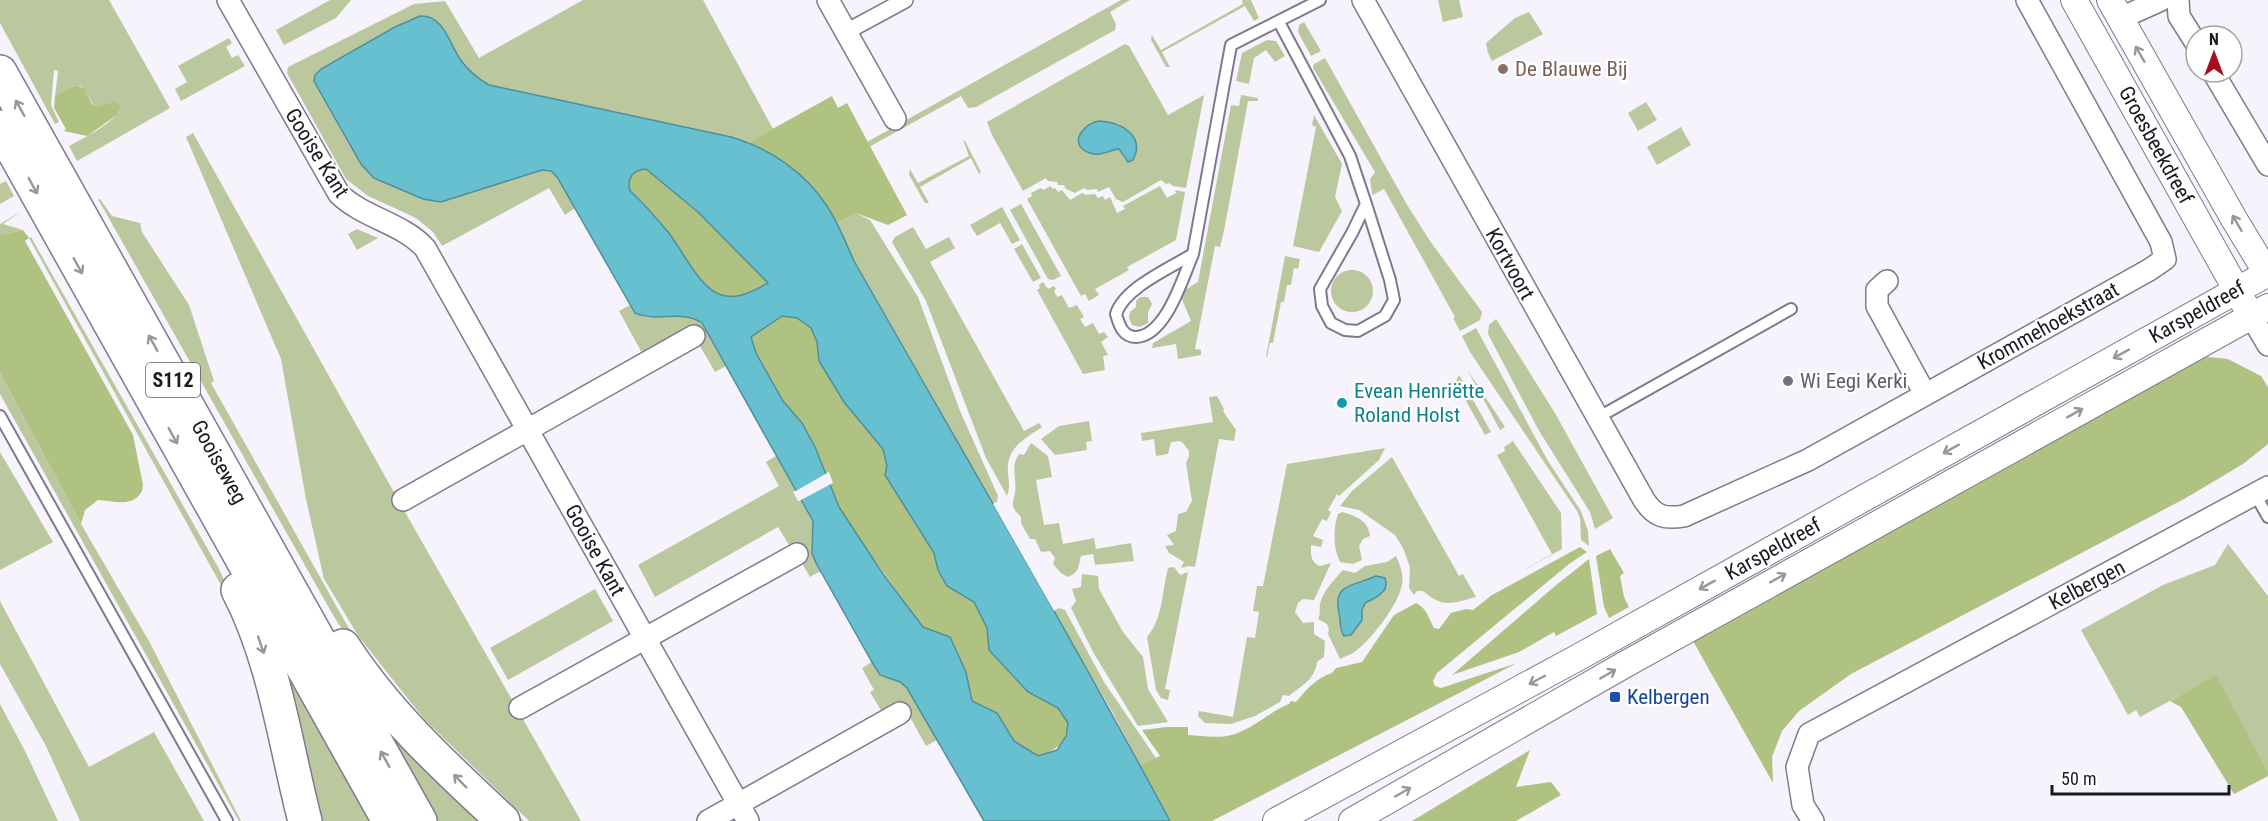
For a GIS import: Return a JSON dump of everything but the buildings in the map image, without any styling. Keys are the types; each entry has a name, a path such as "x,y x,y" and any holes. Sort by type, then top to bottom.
{"highway":[{"name":"Gooiseweg","path":"0,72 28,150 273,560 420,821"},
{"name":"Gooiseweg","path":"0,127 28,150"},
{"name":"Gooiseweg","path":"61,208 225,529 389,821"},
{"path":"225,529 235,584 255,628 274,689 305,821"},
{"path":"273,560 312,592 350,656 389,708 466,787 503,821"}],"street":[{"name":"Gooise Kant","path":"228,0 339,194 364,213 411,236 425,248 743,812"},
{"path":"828,0 895,119"},
{"path":"846,32 905,0"},
{"name":"Kortvoort","path":"1363,0 1644,500 1658,516 1667,518"},
{"name":"Krommehoekstraat","path":"1667,518 1684,516 1808,460 2165,259 2161,242 2027,0"},
{"name":"Groesbeekdreef","path":"2074,0 2237,290 2260,311"},
{"path":"2115,9 2161,0"},
{"path":"2178,0 2180,16 2185,24"},
{"name":"Groesbeekdreef","path":"2115,9 2242,232 2268,273"},
{"path":"2220,84 2268,165"},
{"name":"Karspeldreef","path":"1276,821 1588,652 2268,273"},
{"path":"1887,280 1877,290 1877,306 1925,394"},
{"path":"2260,311 2268,345"},
{"name":"Karspeldreef","path":"1352,821 1624,665 2260,311"},
{"path":"403,500 694,336"},
{"name":"Kelbergen","path":"1813,821 1803,805 1797,767 1809,734 2261,491 2268,474"},
{"path":"520,708 797,554"},
{"path":"708,821 743,812 900,713"}],"lane":[{"path":"1193,254 1132,291 1118,306 1116,314 1124,332 1131,337 1141,337 1149,334 1159,325 1175,297 1193,254 1232,45 1320,0"},
{"path":"1279,21 1350,156 1366,204 1390,280 1394,300 1385,316 1359,331 1345,330 1331,323 1322,306 1320,289 1366,204"},
{"path":"1597,418 1791,309"},
{"path":"0,416 227,821"},
{"path":"2261,491 2268,517"}],"green space":[{"path":"0,0 109,0 170,108 77,161 69,146 113,119 121,108 97,107 80,86 55,96 58,71 54,70 51,105 59,122 55,124 0,23"},
{"path":"330,0 351,0 336,18 284,45 276,30"},
{"path":"583,0 703,0 773,129 749,142 489,85 474,76 460,59 443,28 420,16 395,27 321,69 315,75 314,81 361,164 551,171 575,208 565,215 549,188 442,246 433,232 416,218 368,196 346,179 287,73 288,67 414,4 445,1 479,58"},
{"path":"1121,0 1130,0 1110,12 1116,24 1115,30 976,107 968,108 961,96 869,147 867,142"},
{"path":"1242,0 1251,0 1259,18 1254,21 1245,6 1162,52 1170,67 1166,67 1151,40 1152,35 1161,50 1243,4"},
{"path":"1438,0 1459,0 1463,17 1443,22"},
{"path":"1529,12 1543,34 1492,61 1486,43 1515,18"},
{"path":"1304,22 1321,51 1311,56 1298,32 1299,25"},
{"path":"229,38 232,43 226,47 232,58 238,55 245,66 181,101 175,89 187,82 178,66"},
{"path":"1267,40 1276,41 1285,56 1275,62 1266,50 1254,58 1249,84 1236,81 1242,53"},
{"path":"1125,44 1129,46 1168,115 1204,95 1186,188 1166,184 1161,180 1123,202 1116,199 1109,187 1098,192 1097,189 1084,188 1075,193 1066,189 1064,185 1058,185 1057,182 1048,181 1046,178 1023,191 987,122","holes":["1092,122 1133,160 1125,160 1119,149 1089,153 1081,143 1082,129"]},
{"path":"1325,58 1406,203 1430,241 1482,312 1480,320 1460,331 1453,318 1455,317 1384,189 1373,195 1372,193 1370,179 1375,172 1313,68 1314,64"},
{"path":"76,86 84,88 92,104 97,107 114,102 121,108 117,115 87,136 64,131 66,129 54,108 55,96"},
{"path":"1241,95 1258,98 1258,101 1248,101 1224,231 1220,247 1215,246 1195,349 1201,350 1201,355 1178,359 1176,344 1152,348 1153,343 1191,321 1181,297 1185,290 1198,282 1231,105 1239,106"},
{"path":"832,96 838,108 847,103 907,215 888,225 856,213 836,224 827,206 749,142"},
{"path":"1646,102 1657,120 1638,131 1628,113"},
{"path":"1314,115 1342,164 1335,197 1342,211 1319,252 1293,246 1316,127 1312,125"},
{"path":"1681,127 1691,145 1657,165 1647,147"},
{"path":"193,133 581,821 529,821 424,719 359,637 324,579 306,499 281,359 186,137"},
{"path":"963,140 981,172 979,174 971,158 920,187 929,203 925,203 909,175 910,169 918,183 969,156"},
{"path":"646,169 699,213 769,283 746,294 734,296 721,295 706,285 668,232 630,191 629,182 632,175"},
{"path":"6,181 14,196 0,204 0,184"},
{"path":"1051,186 1058,192 1062,190 1070,200 1082,193 1095,194 1098,198 1103,196 1105,200 1110,197 1117,213 1125,209 1123,206 1160,186 1167,198 1176,193 1175,190 1185,192 1176,240 1127,267 1129,270 1095,289 1099,295 1089,301 1085,294 1081,296 1027,199 1032,196 1031,193"},
{"path":"98,199 112,216 140,223 142,232 189,305 214,381 211,383 347,625 414,714 524,821 513,821 439,749 394,699 353,645 333,615"},
{"path":"1021,204 1061,276 1053,280 1048,279 1010,210"},
{"path":"1002,207 1020,240 1012,244 1000,223 977,236 970,225"},
{"path":"22,211 3,224 23,230 0,235 0,224"},
{"path":"856,213 870,220 918,297 960,411 998,496 997,502 992,504 854,261 836,224"},
{"path":"913,227 926,249 949,237 955,248 930,262 1024,431 1039,423 1042,427 1022,441 1013,451 1008,464 1009,490 1007,496 986,458 926,301 892,242 895,237"},
{"path":"357,229 378,238 357,250 348,234"},
{"path":"23,230 29,238 25,241 133,435 143,485 138,496 129,502 98,500 85,510 81,524 0,373 0,235"},
{"path":"31,237 219,569 228,588 266,704 227,596 29,238"},
{"path":"1022,244 1041,278 1033,282 1014,249"},
{"path":"1285,256 1300,259 1298,269 1294,268 1291,285 1287,285 1284,302 1281,302 1273,343 1270,343 1266,357"},
{"path":"1352,270 1367,276 1373,291 1367,306 1352,312 1337,306 1331,291 1337,276"},
{"path":"1043,282 1048,289 1054,286 1057,297 1062,295 1069,308 1077,305 1084,317 1080,319 1085,327 1093,323 1099,334 1104,332 1108,337 1101,342 1108,355 1103,356 1105,370 1083,374 1037,290"},
{"path":"1140,297 1148,297 1152,304 1148,312 1148,323 1140,327 1132,325 1129,318 1130,312 1136,307 1136,301"},
{"path":"630,305 636,313 644,317 681,316 699,321 710,335 726,366 715,372 689,327 642,353 619,311"},
{"path":"782,316 797,318 811,328 817,342 819,361 883,449 887,466 885,475 934,553 938,570 947,586 974,602 987,628 989,650 1028,692 1058,708 1068,723 1065,736 1055,748 1038,756 1014,741 997,713 972,701 966,672 950,637 923,627 862,543 839,507 815,447 802,423 783,401 756,353 751,337"},
{"path":"1496,319 1555,413 1613,518 1595,529 1590,512 1538,429 1488,334 1489,325"},
{"path":"1476,328 1548,461 1581,511 1588,531 1589,546 1581,540 1580,518 1577,511 1470,352 1462,336"},
{"path":"2200,356 2228,359 2261,376 2268,387 2268,444 2243,464 2184,499 1851,674 1799,711 1782,731 1772,757 1773,783 1689,634"},
{"path":"1467,369 1505,427 1500,430"},
{"path":"0,373 81,524 149,641 241,821 0,394"},
{"path":"1459,375 1491,432 1485,435 1457,385 1454,385"},
{"path":"1217,396 1223,411 1236,430 1234,441 1219,439 1195,567 1181,568 1184,562 1169,553 1165,546 1174,545 1167,535 1176,531 1178,514 1186,512 1192,501 1186,463 1189,451 1179,441 1171,442 1168,454 1156,456 1154,439 1142,441 1141,433 1213,422 1209,397"},
{"path":"1089,421 1092,441 1086,442 1087,450 1055,455 1041,439 1059,426"},
{"path":"1513,441 1561,513 1562,549 1519,573 1552,554 1497,455 1505,451 1504,447"},
{"path":"1031,443 1048,456 1052,477 1036,480 1044,525 1059,523 1063,544 1094,538 1096,549 1131,543 1134,561 1095,565 1093,554 1081,556 1077,571 1068,577 1053,564 1055,558 1050,551 1041,552 1035,539 1030,539 1013,504 1016,459 1019,454 1024,455"},
{"path":"1385,448 1379,460 1339,496 1337,494 1328,510 1331,512 1327,521 1322,519 1313,536 1323,540 1321,547 1311,545 1313,560 1320,566 1331,563 1314,600 1303,599 1298,603 1295,612 1303,623 1314,622 1314,634 1325,641 1324,657 1317,662 1313,674 1307,682 1289,696 1283,695 1280,702 1255,716 1231,724 1205,723 1198,716 1199,711 1233,717 1247,637 1255,638 1259,612 1253,611 1257,586 1263,586 1287,464"},
{"path":"0,452 53,542 0,570"},
{"path":"776,456 796,491 793,492 798,501 802,500 813,521 816,563 821,571 810,577 778,527 655,597 638,565 779,486 766,462"},
{"path":"1392,457 1459,576 1463,574 1476,597 1448,603 1430,597 1423,591 1417,591 1414,595 1409,588 1410,567 1395,535 1359,510 1340,506 1352,491"},
{"path":"1342,512 1364,522 1369,531 1370,536 1363,539 1359,546 1362,560 1353,564 1340,562 1336,551 1335,526 1338,514"},
{"path":"2228,544 2268,596 2268,771 2216,676 2140,717 2136,710 2128,715 2081,630 2163,585 2215,565"},
{"path":"1580,547 1587,552 1569,564 1437,673 1433,681 1435,686 1441,688 1517,663 1212,821 1170,821 1140,765 1160,756 1142,730 1188,727 1188,735 1212,737 1230,736 1242,731 1291,701 1296,702 1312,685 1336,668 1362,662 1394,615 1416,603 1425,611 1434,628 1439,629 1451,613 1466,609 1473,610 1492,595"},
{"path":"1610,549 1624,573 1620,576 1624,597 1629,607 1609,618 1604,607 1596,556"},
{"path":"1396,556 1402,573 1402,584 1396,601 1383,622 1367,641 1353,653 1340,659 1328,634 1327,624 1318,619 1323,595 1343,570 1355,573 1365,566 1387,562","holes":["1376,576 1384,593 1365,603 1362,620 1351,635 1341,633 1340,614 1347,586"]},
{"path":"1589,559 1597,614 1556,636 1554,632 1519,652 1452,675 1555,586"},
{"path":"1174,567 1180,575 1188,572 1165,689 1170,690 1168,700 1161,698 1156,690 1147,637 1159,613 1168,568"},
{"path":"1082,574 1098,576 1099,589 1123,632 1143,657 1148,689 1168,722 1138,726 1093,652 1071,608 1076,601 1072,589 1081,587"},
{"path":"595,589 613,621 508,680 490,648"},
{"path":"0,601 89,767 154,732 204,821 80,821 46,746 0,664"},
{"path":"1059,608 1065,610 1104,682 1156,758 1140,765 1114,715 1053,611"},
{"path":"872,662 880,675 900,682 907,688 937,740 926,746 901,701 882,712 870,692 874,690 862,668"},
{"path":"288,673 374,821 313,821 285,674"},
{"path":"2216,675 2268,771 2268,776 2234,794 2181,707 2170,701"},
{"path":"0,704 25,751 58,821 0,821"},
{"path":"400,734 493,821 434,821 390,739"},
{"path":"1530,750 1516,787 1551,782 1561,795 1516,821 1412,821"}],"water":[{"path":"420,16 435,20 445,31 466,67 489,85 731,137 772,155 808,182 831,213 854,261 1170,821 984,821 907,688 900,682 880,675 872,662 816,563 812,553 813,521 702,323 686,317 652,317 635,313 557,177 551,171 542,170 441,202 423,199 374,178 361,164 314,81 315,75 321,69 395,27","holes":["646,169 699,213 768,283 746,294 734,296 721,295 705,285 668,232 630,191 629,182 632,175","782,316 797,318 811,328 817,342 819,361 844,402 883,449 887,466 885,475 934,553 938,570 947,586 974,602 987,628 989,650 1028,692 1058,708 1068,723 1066,736 1057,750 1038,756 1014,741 997,713 972,701 966,672 950,637 923,627 883,574 839,507 815,447 802,423 783,401 756,353 751,337"]},
{"path":"1099,121 1115,124 1129,132 1136,144 1133,160 1128,162 1119,149 1101,154 1083,150 1078,141 1082,131"},
{"path":"1376,576 1385,578 1384,591 1365,603 1362,620 1351,635 1344,636 1340,625 1339,596 1347,587"}],"pier":[{"path":"829,472 833,483 799,501 794,492"},
{"path":"996,502 1056,609 1054,611 993,504"}],"place":[{"name":"De Blauwe Bij","path":"1503,69"},
{"name":"Wi Eegi Kerki","path":"1788,381"},
{"name":"Evean Henriëtte Roland Holst","path":"1342,403"},
{"name":"Kelbergen","path":"1615,697"}]}
